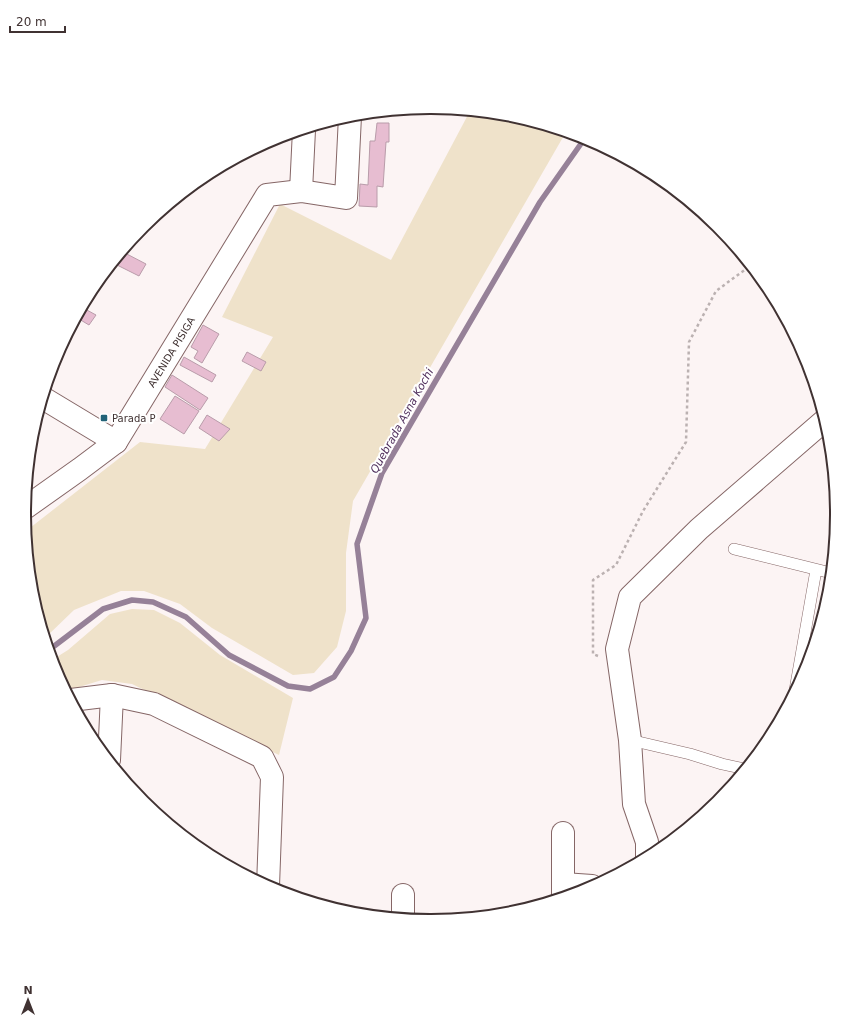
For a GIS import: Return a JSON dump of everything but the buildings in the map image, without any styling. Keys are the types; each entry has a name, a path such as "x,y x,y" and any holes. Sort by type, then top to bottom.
{"street":[{"name":"AVENIDA PISIGA","path":"31,503 116,442 267,195 301,191 346,198 350,123"},
{"path":"301,191 304,135"},
{"path":"48,401 116,442"},
{"path":"647,849 647,842 634,804 630,740 617,649 630,598 699,529 819,425"},
{"path":"109,751 112,695"},
{"path":"77,699 112,695 154,704 262,757 272,777 268,879"},
{"path":"563,833 563,890"},
{"path":"403,895 403,913"}],"lane":[{"path":"734,549 826,572"},
{"path":"798,670 816,570"},
{"path":"630,740 690,754 739,768"}],"path":[{"path":"619,666 593,654 593,580 616,565 643,511 686,442 689,342 716,291 746,269"}],"shaded area":[{"path":"467,116 508,122 534,128 563,137 353,501 346,553 346,611 337,647 314,673 293,675 212,628 180,604 144,591 121,591 74,610 50,634 34,566 31,527 140,442 205,449 273,337 222,317 280,204 391,260"},
{"path":"132,609 154,610 180,623 220,655 293,698 279,755 132,684 102,680 71,689 57,657 68,650 110,614"}],"waterway":[{"name":"Quebrada Asna Kochi","path":"54,646 103,609 132,600 153,602 186,617 229,655 288,686 310,689 334,677 351,651 366,618 357,544 382,473 540,202 581,144"}],"place":[{"name":"Parada P","path":"104,418"}]}
